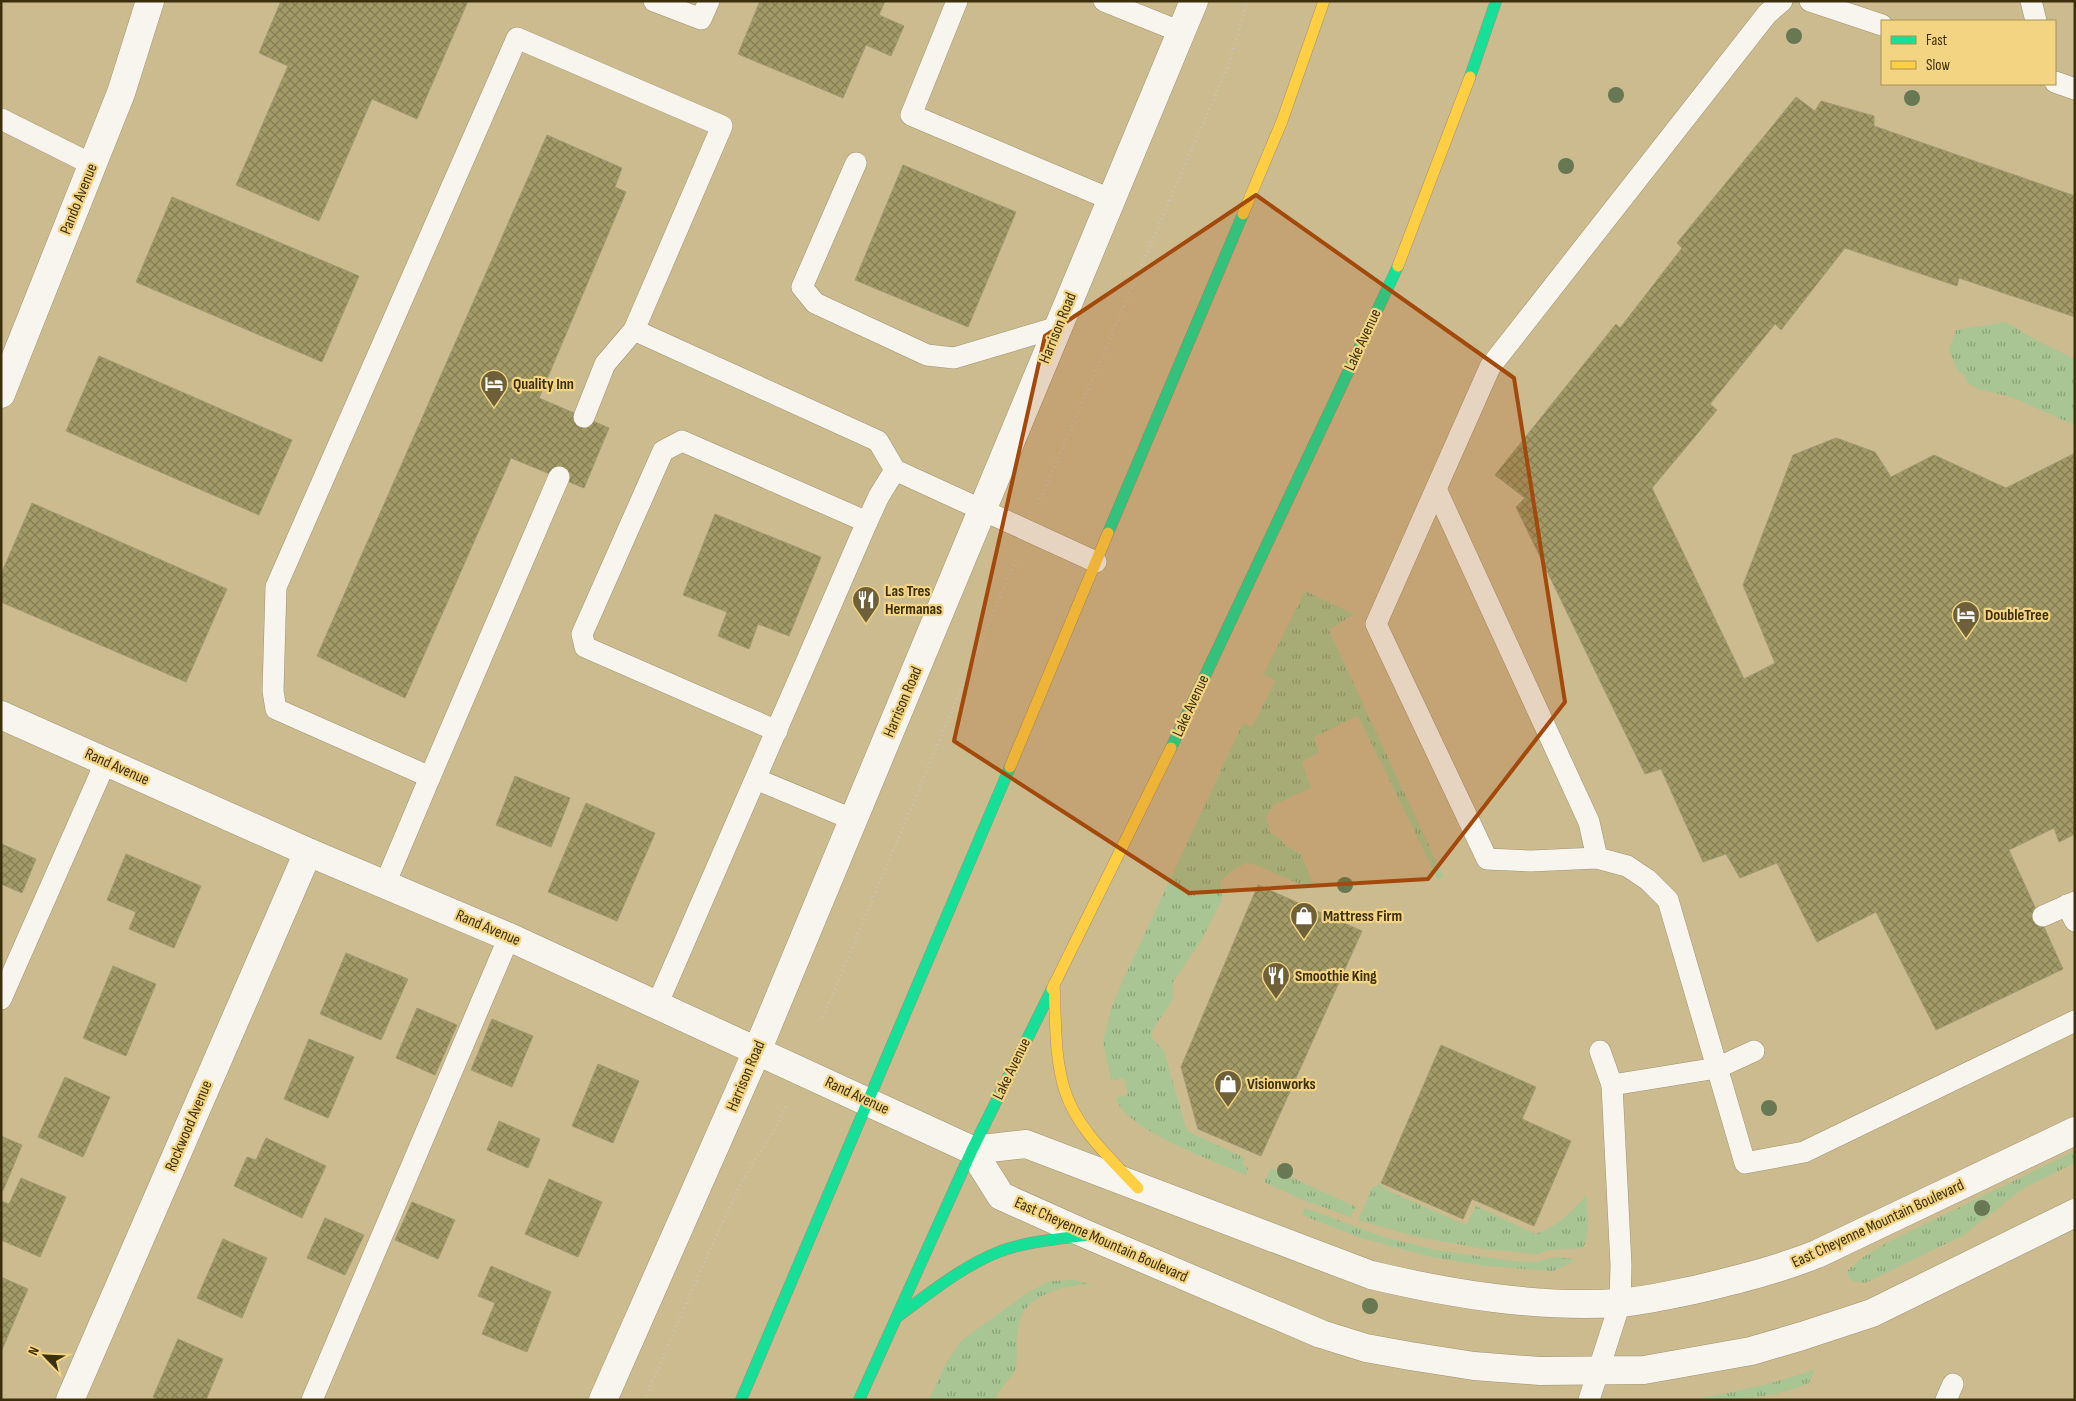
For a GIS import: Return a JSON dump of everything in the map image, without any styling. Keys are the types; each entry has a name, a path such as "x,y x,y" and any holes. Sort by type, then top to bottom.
{"main road":[{"path":"741,1400 1282,121 1324,1"},
{"name":"Lake Avenue","path":"859,1400 972,1150 1144,805 1401,260 1455,120 1496,1"},
{"path":"1054,983 1061,1078 1069,1102 1095,1142 1138,1188"},
{"path":"896,1318 956,1275 991,1255 1020,1246 1088,1235"}],"street":[{"name":"Pando Avenue","path":"1,394 7,363 92,166 121,93 150,1"},
{"name":"Harrison Road","path":"603,1400 757,1051 984,510 1194,1"},
{"name":"Rand Avenue","path":"1,715 308,852 509,937 972,1150"},
{"name":"Rockwood Avenue","path":"70,1400 308,852"},
{"name":"East Cheyenne Mountain Boulevard","path":"2075,1131 1817,1254 1784,1267 1660,1297 1620,1303 1576,1304 1477,1297 1380,1277 1138,1188 1026,1144 972,1150 1001,1196 1321,1334 1366,1348 1474,1366 1540,1371 1598,1372 1644,1370 1751,1351 1872,1313 2075,1213"}],"lane":[{"path":"654,1 701,19 709,1"},
{"path":"957,1 911,115 1112,200"},
{"path":"1104,1 1181,32"},
{"path":"1782,1 1767,14 1490,367 1376,624 1487,860 1531,861 1597,858 1627,866 1648,880 1668,900 1745,1163 1804,1152 2075,1021"},
{"path":"1810,1 1881,25"},
{"path":"2032,1 2036,20"},
{"path":"430,777 276,709 273,691 276,586 517,38 722,126 634,330 605,364 584,417"},
{"path":"2056,82 2075,89"},
{"path":"1,119 92,166"},
{"path":"856,164 802,287 815,303 927,355 954,358 1058,328"},
{"path":"634,330 878,441 895,470 1096,562"},
{"path":"777,731 585,647 582,634 663,451 682,441 867,522"},
{"path":"657,1005 867,522 879,496 895,470"},
{"path":"385,884 558,477"},
{"path":"1436,489 1589,822 1597,858"},
{"path":"1,999 106,761"},
{"path":"756,779 854,820"},
{"path":"2043,916 2072,909"},
{"path":"312,1400 509,937"},
{"path":"1589,1400 1620,1303 1621,1265 1612,1085 1600,1051"},
{"path":"1612,1085 1718,1068 1754,1052"}],"path":[{"path":"1046,488 1230,64 1247,1"},
{"path":"823,1017 1015,561"},
{"path":"644,1400 741,1183 767,1139 779,1124 786,1106"}],"highlighted area":[{"path":"1256,195 1514,378 1565,702 1428,879 1189,893 954,741 1045,336"}],"green space":[{"path":"2006,322 2034,339 2075,359 2075,425 2011,397 1978,389 1967,383 1965,375 1958,371 1949,350 1956,330"},
{"path":"1305,591 1354,614 1329,630 1443,876 1438,880 1358,716 1314,737 1319,752 1302,762 1311,788 1274,805 1266,817 1270,833 1281,839 1285,845 1301,854 1314,886 1307,887 1253,864 1245,863 1228,874 1220,882 1222,899 1203,937 1173,982 1173,999 1153,1029 1151,1037 1164,1051 1187,1131 1245,1158 1242,1163 1248,1168 1246,1175 1194,1153 1152,1132 1135,1121 1122,1109 1116,1098 1128,1094 1124,1078 1111,1080 1103,1042 1111,1009 1124,978 1243,723 1252,727 1275,680 1263,675"},
{"path":"2075,1151 2075,1163 2022,1189 1964,1235 1865,1283 1852,1281 1848,1276 1847,1271 1862,1258 1888,1242"},
{"path":"1271,1168 1356,1207 1351,1217 1303,1200 1264,1182"},
{"path":"1380,1184 1386,1190 1466,1225 1476,1206 1535,1234 1550,1228 1564,1218 1586,1195 1587,1236 1583,1248 1551,1250 1537,1254 1485,1249 1417,1237 1358,1220 1372,1188"},
{"path":"1305,1208 1384,1237 1436,1250 1511,1261 1536,1262 1556,1257 1574,1259 1571,1263 1553,1271 1486,1266 1431,1257 1361,1238 1302,1215"},
{"path":"1074,1280 1092,1285 1061,1288 1041,1297 1025,1310 1020,1319 1018,1331 1016,1368 999,1391 995,1400 929,1400 947,1361 962,1340 1027,1293 1050,1281"},
{"path":"1815,1369 1809,1383 1780,1393 1752,1398 1692,1400 1738,1391"}],"building":[{"path":"281,1 468,1 417,119 372,99 319,221 236,185 288,66 259,53"},
{"path":"760,1 885,1 879,15 904,26 891,56 866,45 843,98 738,54"},
{"path":"1796,97 1815,111 1821,101 1874,116 1874,126 2075,196 2075,317 1959,278 1957,286 1845,248 1781,330 1775,324 1710,404 1717,410 1652,488 1744,679 1775,663 1743,585 1793,455 1836,438 1875,452 1891,477 1934,455 2006,488 2075,453 2075,834 2059,842 2054,828 2009,850 2063,969 1936,1030 1876,912 1817,942 1777,863 1740,878 1726,854 1703,862 1661,769 1645,774 1516,507 1525,498 1495,475 1616,324 1620,328 1682,248 1677,243"},
{"name":"Quality Inn","path":"547,135 622,168 615,187 626,192 539,398 609,428 584,488 511,458 405,698 317,656"},
{"path":"903,165 1016,212 968,327 855,280"},
{"path":"172,197 359,276 322,362 136,282"},
{"path":"99,356 292,440 259,515 66,431"},
{"path":"32,503 227,589 186,682 1,602 1,574"},
{"path":"715,514 821,557 789,636 758,624 749,649 718,636 727,612 683,595"},
{"path":"515,776 570,798 551,847 496,825"},
{"path":"586,803 655,833 617,921 548,892"},
{"path":"2,844 36,859 22,893 1,884"},
{"path":"126,854 201,886 174,948 129,929 136,912 107,900"},
{"path":"1258,885 1362,931 1261,1156 1198,1129 1181,1067"},
{"path":"346,953 408,979 381,1040 320,1014"},
{"path":"113,966 156,984 126,1056 83,1038"},
{"path":"417,1008 457,1025 435,1075 396,1058"},
{"path":"492,1019 533,1036 512,1087 471,1070"},
{"path":"309,1039 354,1057 328,1118 284,1099"},
{"path":"1441,1045 1536,1087 1522,1119 1571,1141 1534,1226 1472,1199 1463,1219 1381,1183"},
{"path":"598,1064 639,1081 613,1143 572,1126"},
{"path":"65,1077 110,1097 83,1157 38,1137"},
{"path":"499,1121 540,1139 528,1168 487,1150"},
{"path":"1,1136 22,1145 3,1191 1,1190"},
{"path":"266,1138 326,1166 302,1218 234,1186 247,1157 256,1160"},
{"path":"21,1178 66,1197 40,1257 1,1240 1,1201 9,1204"},
{"path":"549,1179 602,1202 578,1257 525,1234"},
{"path":"412,1202 455,1220 438,1259 395,1240"},
{"path":"325,1218 364,1235 345,1275 307,1258"},
{"path":"223,1239 267,1258 242,1318 197,1298"},
{"path":"491,1266 551,1292 527,1352 482,1334 495,1303 478,1296"},
{"path":"1,1277 28,1289 1,1352"},
{"path":"178,1339 223,1359 206,1400 158,1400 153,1397"}],"traffic: fast":[{"path":"1470,77 1496,1"},
{"path":"1108,533 1243,214"},
{"path":"1171,748 1398,266"},
{"path":"741,1400 1010,767"},
{"path":"859,1400 972,1150 1052,989"},
{"path":"897,1317 960,1272 987,1257 1001,1251 1033,1243 1088,1235"}],"traffic: slow":[{"path":"1243,214 1282,121 1324,1"},
{"path":"1398,266 1470,77"},
{"path":"1010,767 1108,533"},
{"path":"1052,989 1171,748"},
{"path":"1054,984 1059,1065 1061,1078 1070,1105 1086,1131 1138,1188"}],"place":[{"name":"Quality Inn","path":"494,408"},
{"name":"Las Tres Hermanas","path":"866,624"},
{"name":"DoubleTree","path":"1966,639"},
{"name":"Mattress Firm","path":"1304,940"},
{"name":"Smoothie King","path":"1276,1000"},
{"name":"Visionworks","path":"1228,1108"}]}
